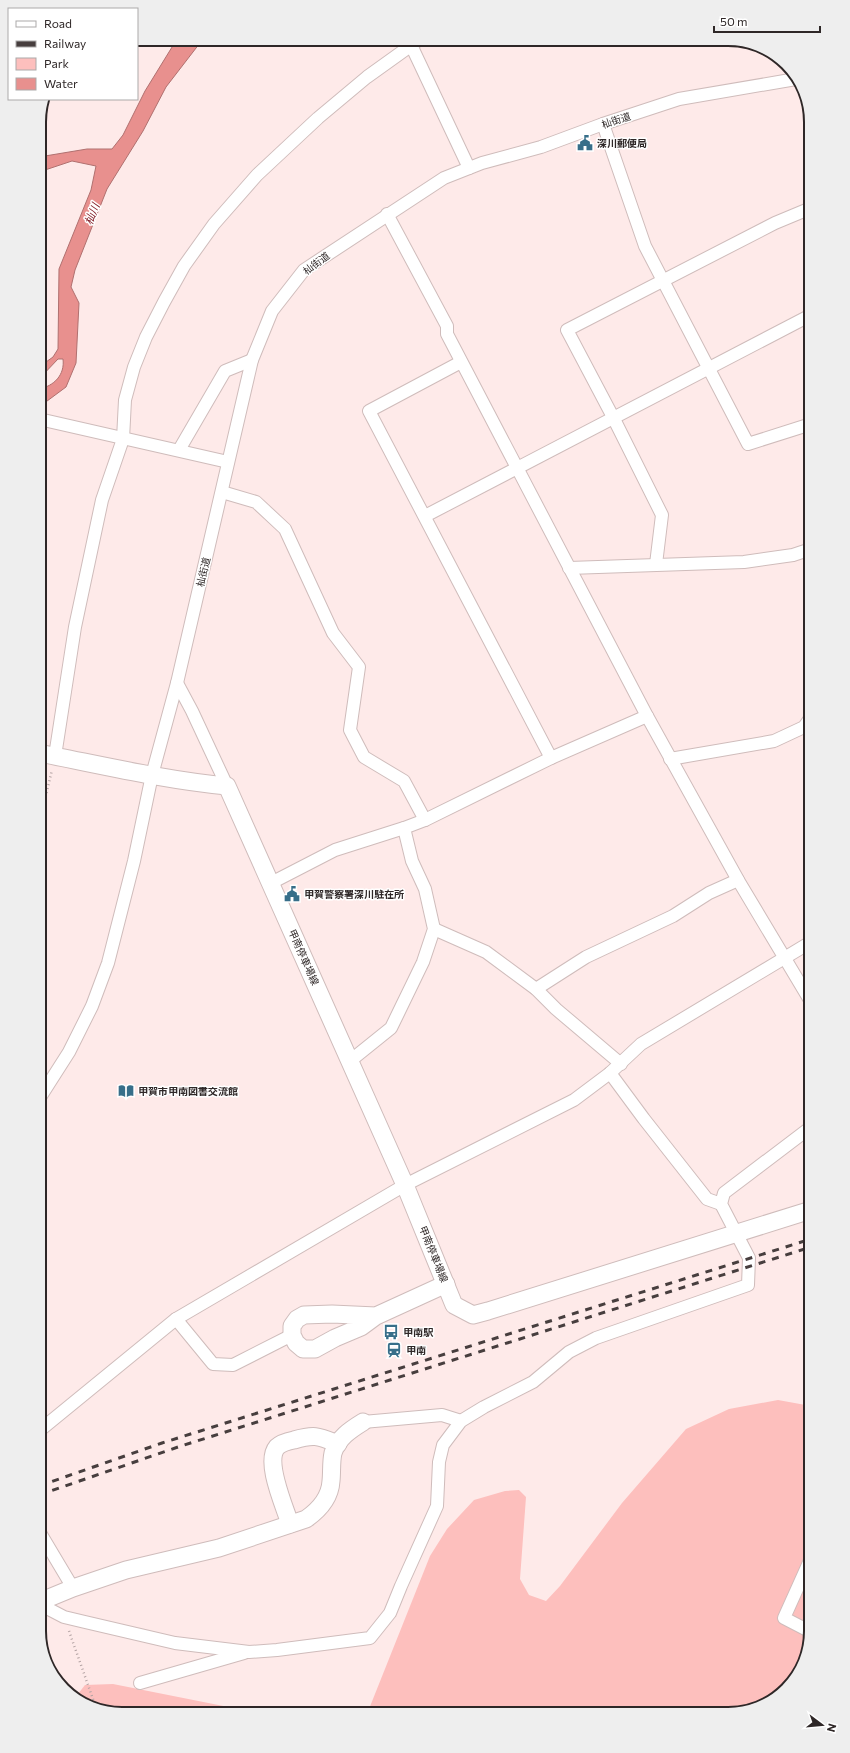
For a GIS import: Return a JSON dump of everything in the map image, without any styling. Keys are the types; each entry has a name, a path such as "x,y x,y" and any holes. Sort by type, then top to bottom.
{"street":[{"path":"227,786 152,775 46,754 102,500 120,439 125,400 134,367 146,337 184,266 214,224 257,175 318,118 410,46"},
{"path":"417,46 469,168"},
{"name":"杣街道","path":"46,1089 69,1052 92,1006 108,963 134,861 152,775 178,683 252,360 272,311 304,270 387,214 444,178 469,168 541,147 603,124 679,99 790,79"},
{"path":"603,124 645,246 748,444 804,426"},
{"path":"656,564 662,515 567,330 775,223 804,211"},
{"path":"387,214 447,326 447,334 516,468 670,759 738,880 804,990"},
{"path":"425,516 614,419 804,319"},
{"path":"179,450 225,371 252,360"},
{"path":"461,362 369,411 551,758"},
{"path":"46,421 120,439 179,450 228,462"},
{"path":"222,492 256,502 285,529 333,633 359,667 350,730 364,757 404,781 425,820"},
{"path":"569,568 744,562 792,555 804,551"},
{"path":"178,683 227,786"},
{"path":"271,883 335,850 425,820 551,758 647,716"},
{"path":"670,759 774,741 804,727"},
{"name":"甲南停車場線","path":"227,786 406,1185 454,1305 473,1315 736,1233"},
{"path":"350,1061 391,1028 423,962 434,929 425,889 412,861 404,828"},
{"path":"536,989 586,956 673,916 709,893 738,880"},
{"path":"434,929 486,952 536,989 556,1009 621,1064"},
{"path":"46,1425 176,1319 406,1185 574,1100 621,1064 641,1044 804,946"},
{"path":"610,1073 644,1120 707,1199 721,1204"},
{"path":"140,1684 249,1652 370,1638 390,1612 437,1506 439,1462 443,1445 461,1421 484,1407 533,1382 569,1352 596,1338 748,1285 749,1258 721,1204 724,1193 804,1132"},
{"path":"736,1233 804,1212"},
{"path":"376,1316 336,1314 304,1315 297,1319 292,1326 292,1335 296,1343 303,1348 315,1348 361,1327 376,1316 446,1284"},
{"path":"336,1314 342,1320 344,1329 340,1336"},
{"path":"176,1319 213,1364 233,1365 292,1335"},
{"path":"46,1600 73,1588 126,1570 219,1548 306,1519 318,1510 328,1496 331,1483 333,1453 338,1444 349,1430 363,1422 442,1415 461,1421"},
{"path":"290,1524 272,1470 273,1457 277,1447 287,1442 310,1435 320,1436 338,1444"},
{"path":"46,1543 73,1588"},
{"path":"804,1574 784,1618 804,1628"},
{"path":"46,1607 64,1617 175,1643 249,1652"}],"path":[{"path":"64,1617 94,1702"}],"green space":[{"path":"778,1400 804,1405 803,1646 796,1665 778,1688 766,1697 753,1703 733,1707 370,1707 430,1556 447,1529 474,1500 505,1491 519,1490 526,1497 520,1579 529,1595 546,1601 560,1586 622,1503 686,1429 729,1409"},
{"path":"113,1684 229,1707 107,1706 88,1699 79,1693 85,1685"}],"water":[{"name":"杣川","path":"173,46 198,46 166,87 143,131 107,189 75,270 71,287 79,303 76,363 66,387 46,402 46,387 57,379 63,365 63,359 58,359 46,372 46,362 53,357 58,349 59,269 91,190 96,166 72,161 46,170 46,156 87,149 112,149 123,135 145,91"}],"railway":[{"path":"46,1484 162,1443 804,1241"},
{"path":"46,1493 178,1447 804,1249"}],"place":[{"name":"深川郵便局","path":"585,143"},
{"name":"甲賀警察署深川駐在所","path":"292,894"},
{"name":"甲賀市甲南図書交流館","path":"126,1091"},
{"name":"甲南駅","path":"391,1332"},
{"name":"甲南","path":"394,1350"}]}
